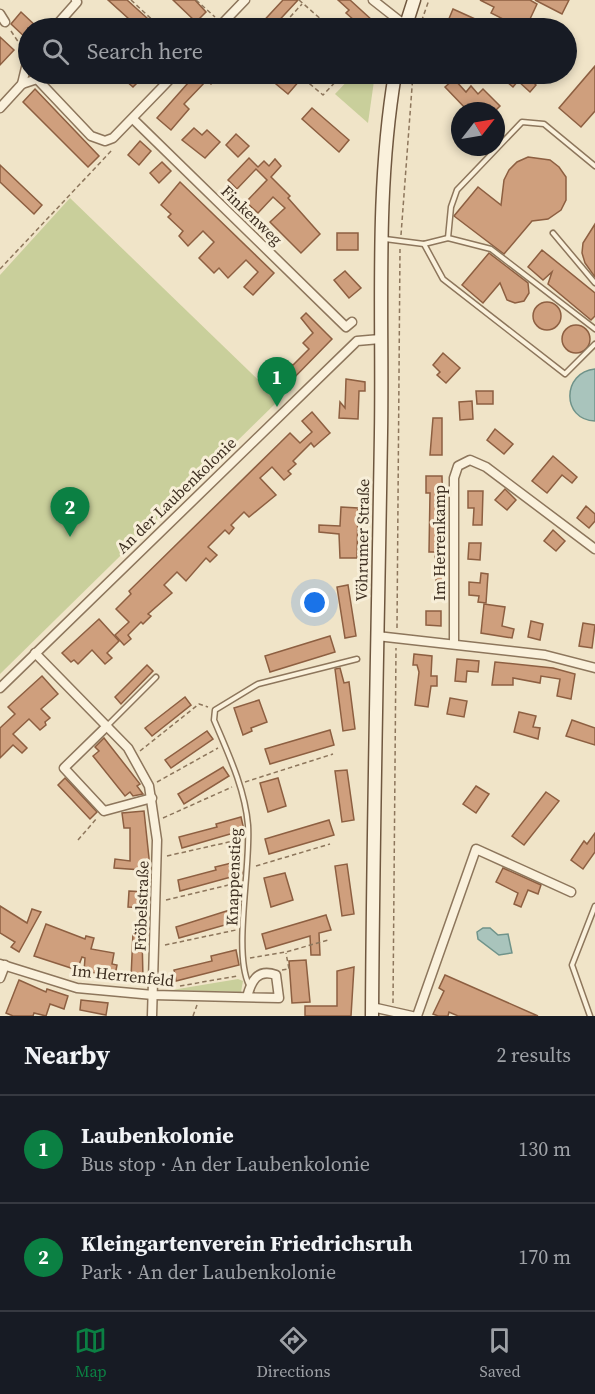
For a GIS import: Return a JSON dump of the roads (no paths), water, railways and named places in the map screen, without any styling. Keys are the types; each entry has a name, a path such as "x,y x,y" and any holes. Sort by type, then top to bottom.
{"main road":[{"path":"408,18 414,0"},
{"name":"Vöhrumer Straße","path":"372,1012 381,239 385,154 394,84"}],"street":[{"path":"63,18 77,2 76,0"},
{"path":"228,18 245,0"},
{"path":"373,0 394,18"},
{"path":"0,14 5,22"},
{"path":"0,108 22,84"},
{"path":"42,84 92,136 105,141 113,138 166,84"},
{"name":"Finkenweg","path":"133,119 346,327 352,322"},
{"name":"An der Laubenkolonie","path":"0,688 357,341 380,339"},
{"name":"Im Herrenkamp","path":"454,644 454,478 458,466 470,460 486,467 595,549"},
{"path":"377,636 545,656 595,668"},
{"name":"Fröbelstraße","path":"35,653 134,756 149,786 156,821 158,858 152,1016"},
{"path":"107,726 64,768 104,811 152,798"},
{"name":"Vöhrumer Straße","path":"372,1012 393,1010 414,1016 476,849 571,892"},
{"path":"0,978 3,965"},
{"name":"Im Herrenfeld","path":"3,965 77,988 153,995 279,998 276,975 270,972 255,976 250,986"},
{"path":"247,997 250,986"}],"lane":[{"path":"448,238 451,207 458,190 522,122 544,124 595,166"},
{"path":"553,233 574,261 595,283"},
{"path":"381,239 424,244 448,238 491,249 595,329"},
{"path":"424,244 443,279 565,374 595,344"},
{"name":"Knappenstieg","path":"250,986 244,975 243,929 248,837 239,784 214,720 214,710 258,684 357,659"},
{"path":"107,726 156,677"},
{"path":"590,1016 572,965 595,906"}],"water":[{"path":"595,369 595,421 584,419 576,413 571,405 570,396 576,378 584,372"},
{"path":"483,928 490,928 498,935 508,934 512,953 499,955 478,939 477,932"}],"place":[{"name":"Laubenkolonie","path":"277,407"},
{"name":"Kleingartenverein Friedrichsruh","path":"70,537"}]}
